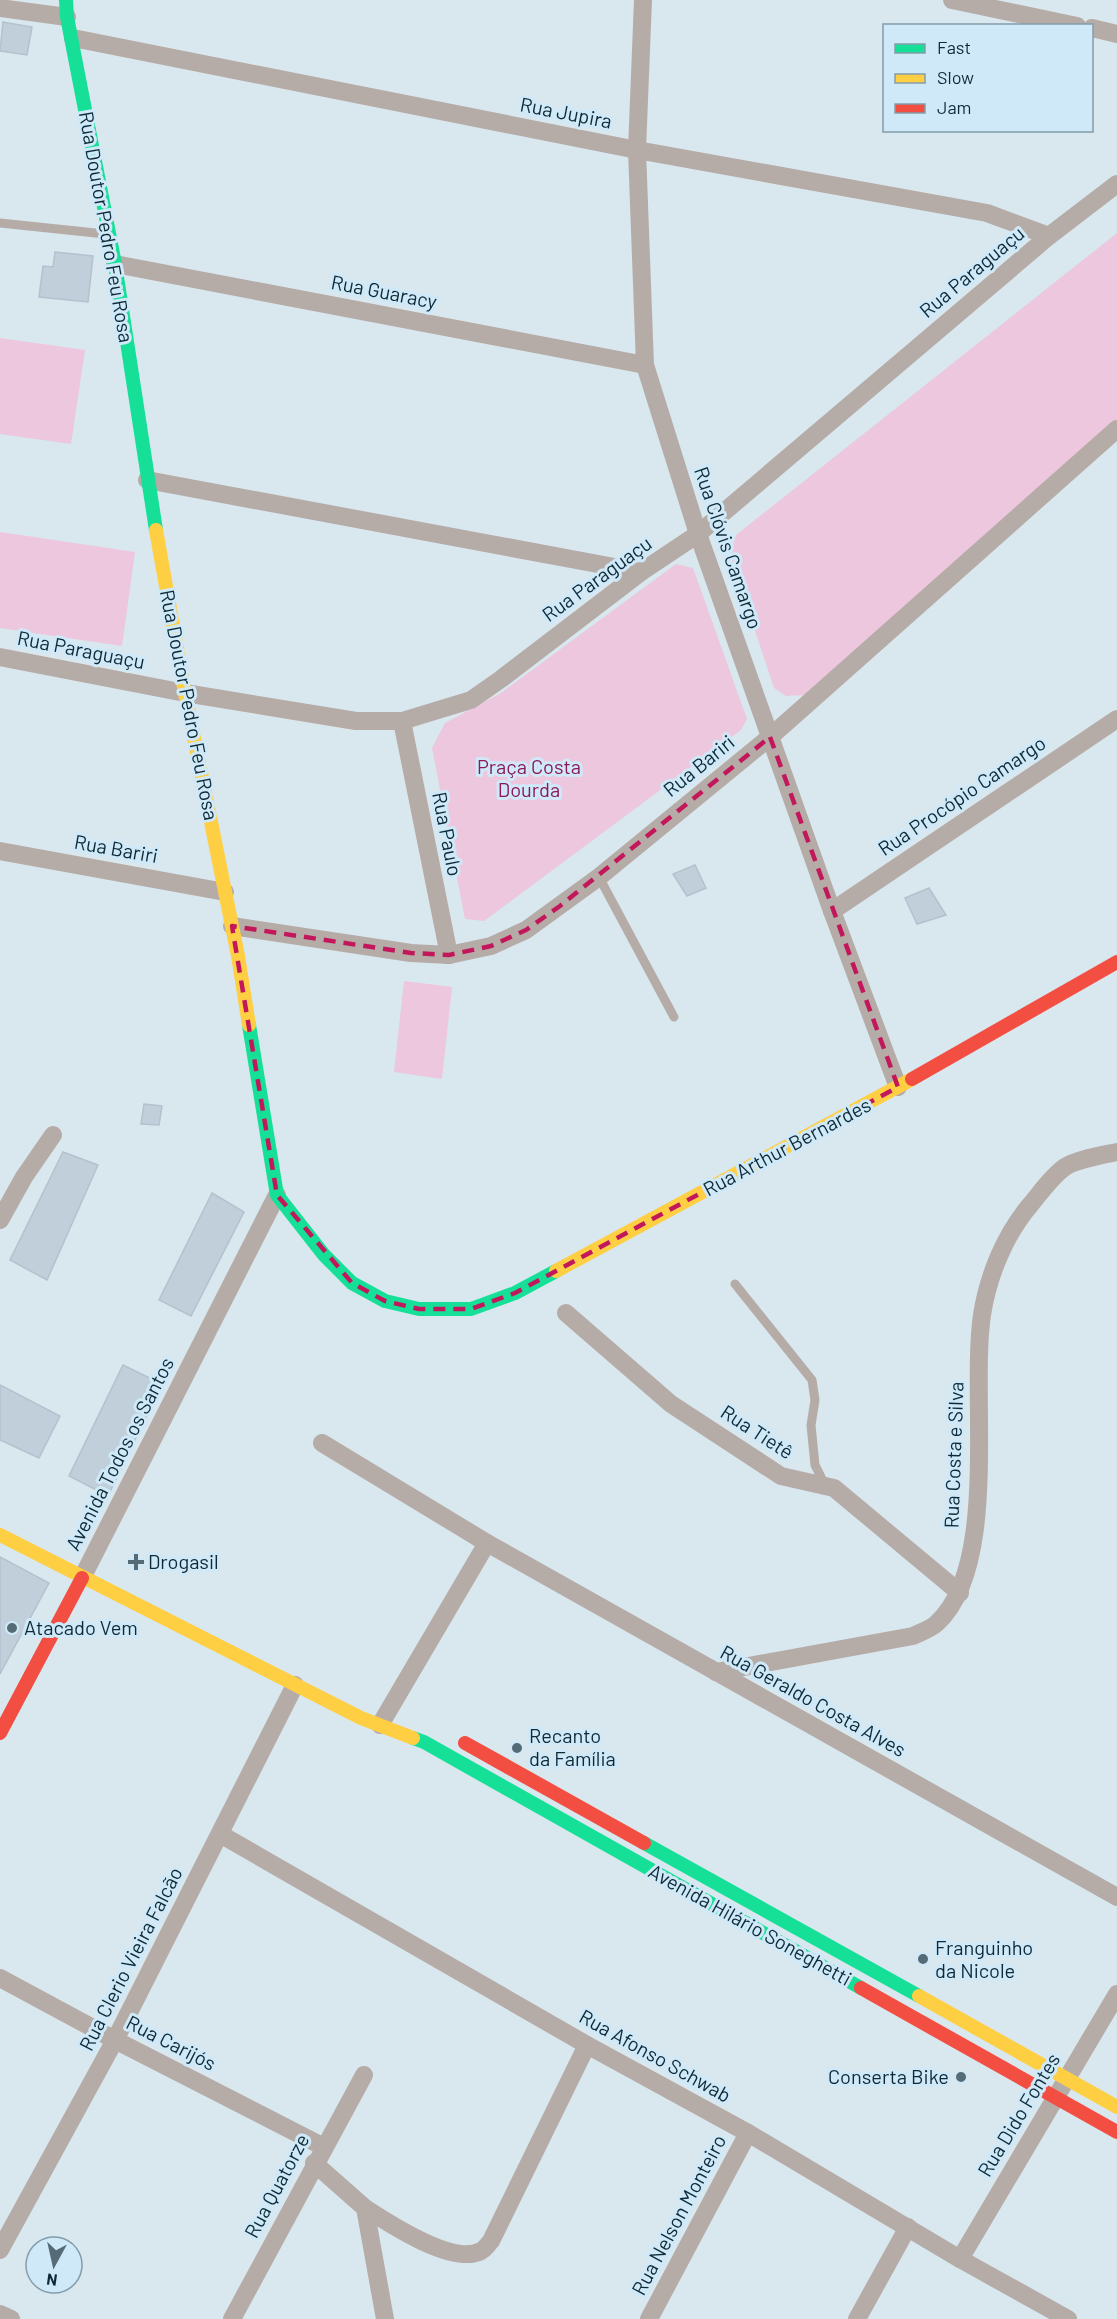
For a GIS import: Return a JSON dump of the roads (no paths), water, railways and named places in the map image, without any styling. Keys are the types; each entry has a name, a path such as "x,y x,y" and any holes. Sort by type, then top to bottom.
{"street":[{"name":"Rua Clóvis Camargo","path":"643,0 637,150 645,365 698,534 832,911 898,1087"},
{"path":"952,0 1067,24"},
{"path":"0,8 67,8"},
{"name":"Rua Doutor Pedro Feu Rosa","path":"67,8 115,264 147,480 185,693 232,926 277,1196 324,1255 352,1283 385,1301 419,1309 450,1310"},
{"path":"1093,28 1117,34"},
{"name":"Rua Jupira","path":"73,38 637,150 987,213 1049,236"},
{"name":"Rua Paraguaçu","path":"0,657 185,693 356,721 402,721 471,700 641,572 698,534 1049,236 1117,183"},
{"name":"Rua Guaracy","path":"115,264 645,365"},
{"name":"Rua Bariri","path":"232,926 411,953 449,955 491,946 526,930 599,877 770,737 1117,429"},
{"path":"147,480 641,572"},
{"name":"Rua Procópio Camargo","path":"832,911 1117,719"},
{"name":"Rua Paulo","path":"402,721 449,955"},
{"name":"Rua Bariri","path":"0,851 225,891"},
{"name":"Rua Arthur Bernardes","path":"450,1310 471,1309 515,1293 898,1087 1117,963"},
{"path":"0,1220 24,1177 52,1135"},
{"name":"Rua Costa e Silva","path":"716,1672 913,1636 937,1624 960,1593 973,1546 978,1500 978,1400 982,1314 996,1263 1018,1219 1065,1167 1117,1152"},
{"name":"Avenida Todos os Santos","path":"0,1733 82,1578 277,1196"},
{"name":"Rua Tietê","path":"566,1313 671,1404 781,1476 834,1488 960,1593"},
{"name":"Rua Geraldo Costa Alves","path":"322,1443 487,1543 1117,1897"},
{"name":"Avenida Hilário Soneghetti","path":"0,1535 333,1704 391,1717 424,1742 1117,2132"},
{"path":"391,1717 487,1543"},
{"name":"Rua Clerio Vieira Falcão","path":"0,2250 115,2040 295,1685"},
{"name":"Avenida Hilário Soneghetti","path":"452,1736 1117,2107"},
{"name":"Rua Afonso Schwab","path":"220,1834 587,2045 748,2133 1062,2318"},
{"name":"Rua Carijós","path":"0,1978 115,2040 324,2146"},
{"path":"892,2005 903,1987"},
{"name":"Rua Dido Fontes","path":"960,2259 1117,1994"},
{"path":"314,2163 364,2208 410,2236 445,2251 471,2254 482,2251 491,2241 587,2045"},
{"name":"Rua Quatorze","path":"232,2319 314,2163 364,2075"},
{"name":"Rua Nelson Monteiro","path":"650,2319 748,2133"},
{"path":"364,2208 385,2319"},
{"path":"857,2319 908,2227"},
{"path":"0,2314 10,2319"}],"lane":[{"path":"0,223 109,234"},
{"path":"599,877 674,1017"},
{"path":"735,1284 812,1380 815,1400 811,1425 815,1465 825,1485"}],"place":[{"name":"Drogasil","path":"136,1562"},
{"name":"Atacado Vem","path":"12,1628"},
{"name":"Recanto da Família","path":"517,1748"},
{"name":"Franguinho da Nicole","path":"923,1959"},
{"name":"Conserta Bike","path":"961,2077"}],"park label":[{"name":"Praça Costa Dourda","path":"529,778"}]}
